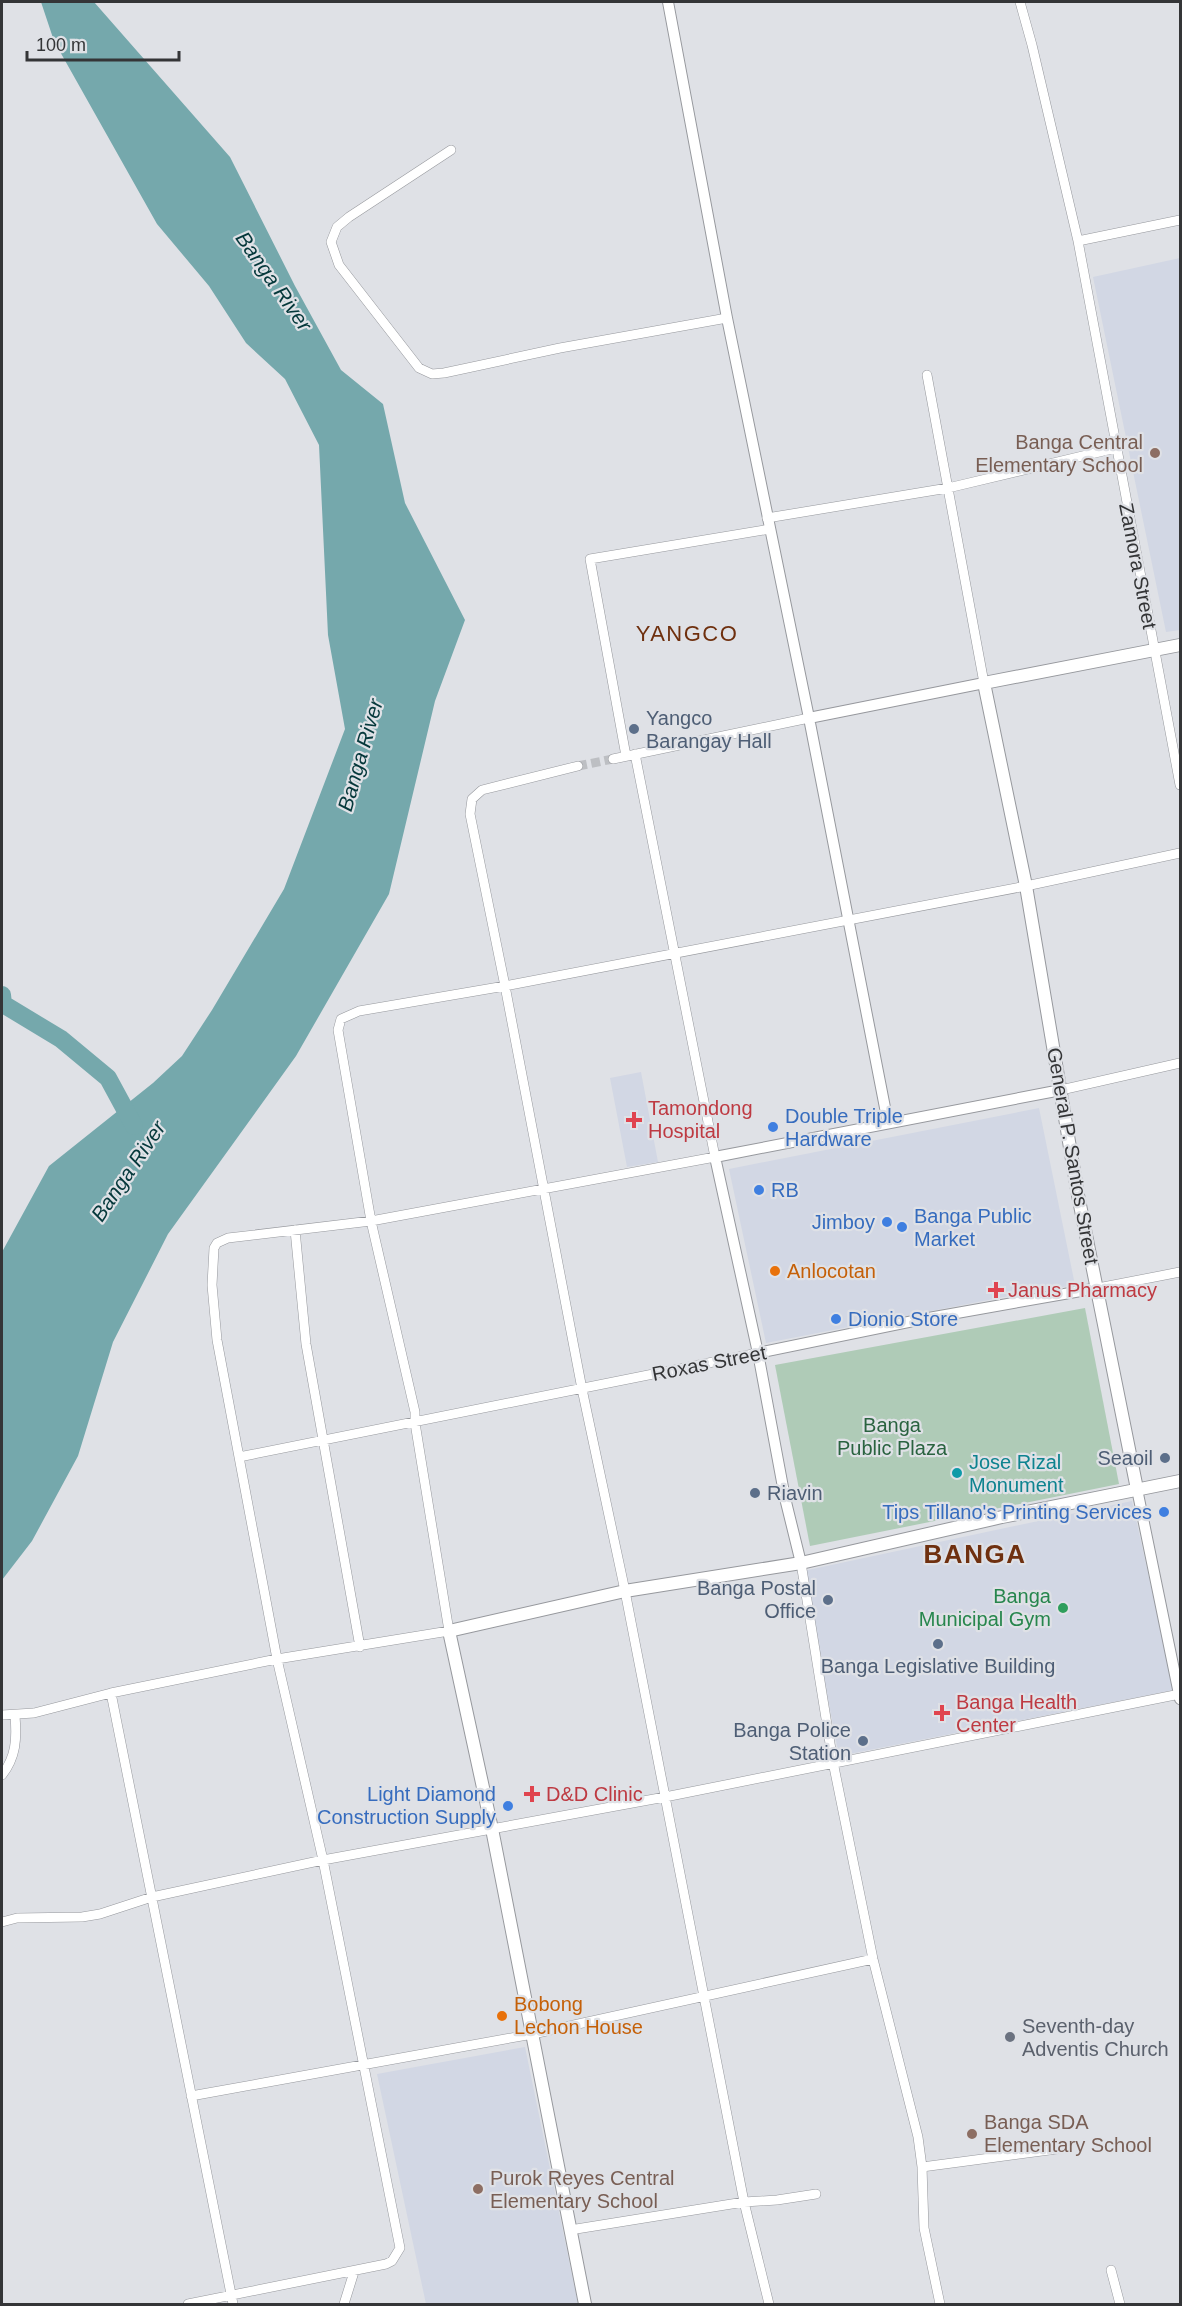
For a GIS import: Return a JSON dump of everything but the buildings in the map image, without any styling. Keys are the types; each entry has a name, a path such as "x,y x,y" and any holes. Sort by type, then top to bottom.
{"main road":[{"path":"984,683 1180,645"},
{"name":"General P. Santos Street","path":"984,683 1026,886 1078,1195 1137,1489"},
{"path":"585,2304 492,1829 449,1631 626,1591 801,1563 991,1519 1180,1481"}],"street":[{"path":"668,2 727,318 809,718 888,1123"},
{"name":"Zamora Street","path":"1020,2 1031,38 1078,241 1180,785"},
{"path":"451,150 349,217 337,227 331,242 339,265 418,368 432,374 444,373 560,348 727,318"},
{"path":"1078,241 1180,220"},
{"path":"613,759 984,683 927,375"},
{"path":"767,518 948,488 1116,448"},
{"path":"770,530 590,559 758,1353 785,1498 801,1563 833,1762 873,1959 918,2137 922,2167 924,2228 939,2304"},
{"path":"578,766 491,786 476,794 469,806 582,1389 626,1591 744,2202 769,2304"},
{"path":"2,1715 15,1716 60,1707 111,1693 277,1659 449,1631 414,1407 371,1221 338,1030 339,1022 346,1016 359,1011 505,986 1026,886 1180,853"},
{"path":"188,2304 232,2300 354,2272 392,2261 400,2248 323,1860 277,1659 216,1340 212,1254 217,1243 222,1239 371,1221 1060,1090 1180,1064"},
{"path":"295,1230 306,1344 360,1647"},
{"name":"Roxas Street","path":"238,1456 415,1423 923,1319 1180,1272"},
{"name":"General P. Santos Street","path":"1137,1489 1180,1696"},
{"path":"111,1693 232,2300"},
{"path":"2,1922 17,1918 82,1917 100,1914 152,1897 323,1860 665,1797 833,1762 1180,1696"},
{"path":"2,1775 14,1756 15,1716"},
{"path":"191,2096 533,2034 873,1959"},
{"path":"922,2167 1058,2149"},
{"path":"570,2230 744,2202 816,2194"},
{"path":"1111,2270 1120,2304"},
{"path":"344,2304 354,2272"}],"shaded area":[{"name":"Banga Central Elementary School","path":"1180,258 1180,630 1166,632 1093,277"},
{"name":"Tamondong Hospital","path":"641,1072 658,1162 627,1167 610,1078"},
{"name":"Banga Public Market","path":"1039,1108 1075,1285 766,1343 729,1169"},
{"path":"1132,1501 1174,1690 839,1756 803,1571"},
{"name":"Purok Reyes Central Elementary School","path":"525,2047 578,2304 426,2304 377,2074"}],"green space":[{"name":"Banga Public Plaza","path":"1085,1308 1119,1484 810,1546 775,1365"}],"water":[{"name":"Banga River","path":"41,2 94,2 230,157 295,286 341,370 383,404 405,503 465,620 435,701 389,894 296,1056 168,1234 113,1342 78,1456 32,1541 2,1580 2,1252 49,1166 153,1083 182,1056 284,889 345,729 328,635 319,445 285,379 246,343 209,286 157,224 54,41"}],"waterway":[{"name":"Banga River","path":"2,995 3,1004 61,1039 108,1078 134,1126"}],"tunnel":[{"path":"578,766 613,759"}],"place":[{"name":"Banga Central Elementary School","path":"1155,453"},
{"name":"Yangco Barangay Hall","path":"634,729"},
{"name":"Tamondong Hospital","path":"634,1120"},
{"name":"Double Triple Hardware","path":"773,1127"},
{"name":"RB","path":"759,1190"},
{"name":"Jimboy","path":"887,1222"},
{"name":"Banga Public Market","path":"902,1227"},
{"name":"Anlocotan","path":"775,1271"},
{"name":"Janus Pharmacy","path":"996,1290"},
{"name":"Dionio Store","path":"836,1319"},
{"name":"Seaoil","path":"1165,1458"},
{"name":"Jose Rizal Monument","path":"957,1473"},
{"name":"Riavin","path":"755,1493"},
{"name":"Tips Tillano's Printing Services","path":"1164,1512"},
{"name":"Banga Postal Office","path":"828,1600"},
{"name":"Banga Municipal Gym","path":"1063,1608"},
{"name":"Banga Legislative Building","path":"938,1644"},
{"name":"Banga Health Center","path":"942,1713"},
{"name":"Banga Police Station","path":"863,1741"},
{"name":"D&D Clinic","path":"532,1794"},
{"name":"Light Diamond Construction Supply","path":"508,1806"},
{"name":"Bobong Lechon House","path":"502,2016"},
{"name":"Seventh-day Adventis Church","path":"1010,2037"},
{"name":"Banga SDA Elementary School","path":"972,2134"},
{"name":"Purok Reyes Central Elementary School","path":"478,2189"}],"district":[{"name":"YANGCO","path":"687,633"},
{"name":"BANGA","path":"975,1554"}]}
